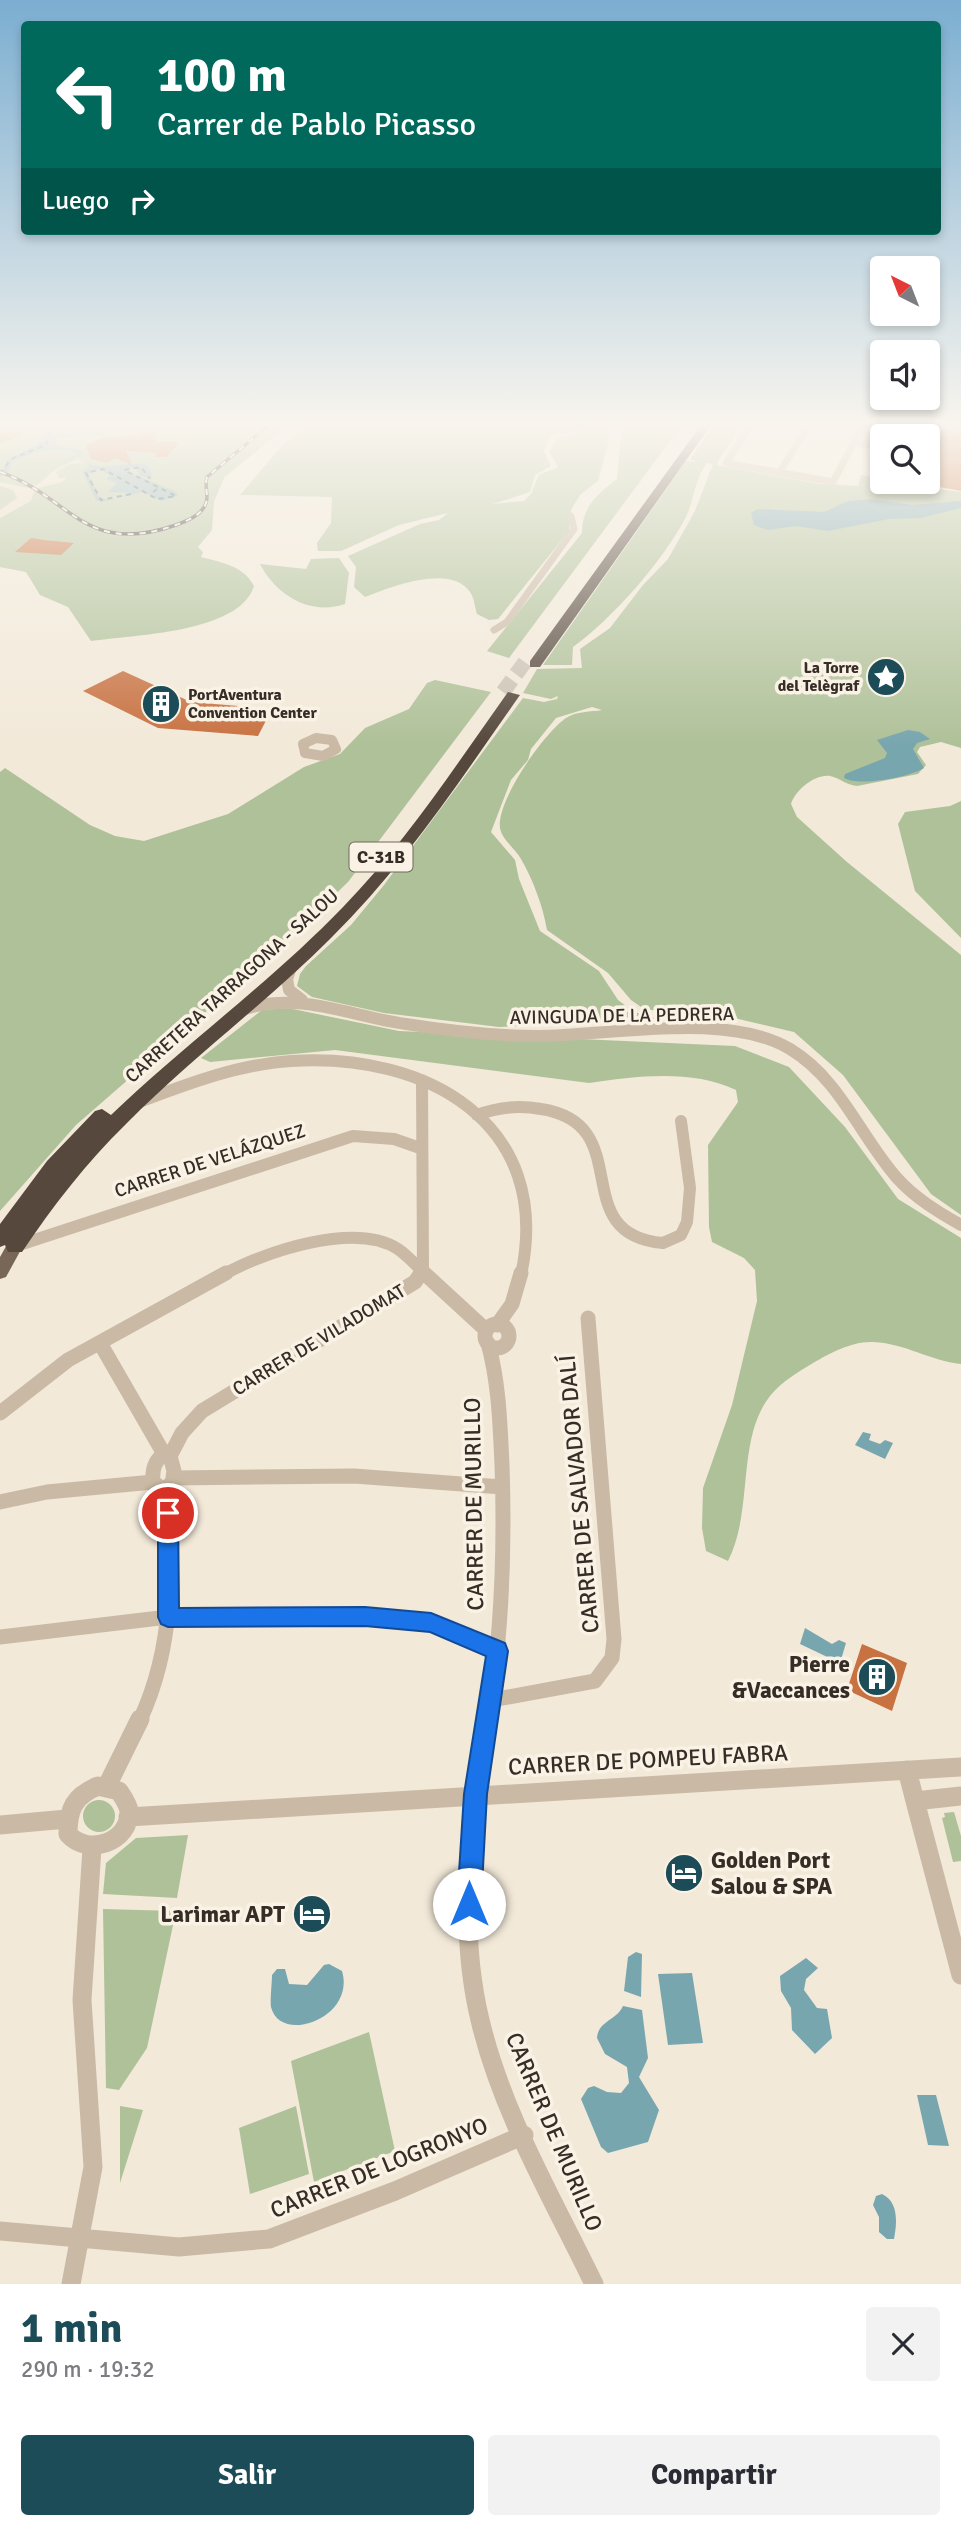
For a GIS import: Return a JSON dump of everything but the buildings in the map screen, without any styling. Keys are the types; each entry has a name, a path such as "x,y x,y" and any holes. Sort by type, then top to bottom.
{"highway":[{"path":"622,532 530,663 627,532"},
{"name":"CARRETERA TARRAGONA - SALOU","path":"508,694 411,837 373,884 291,966 132,1104 8,1242 54,1166 135,1084 278,962 346,898 400,834 508,694"},
{"path":"0,1224 24,1193 54,1166"}],"main road":[{"name":"CARRETERA TARRAGONA - SALOU","path":"0,1272 8,1242"}],"street":[{"path":"494,630 507,622 572,532"},
{"name":"AVINGUDA DE LA PEDRERA","path":"291,966 287,979 289,990 300,999 329,1010"},
{"name":"AVINGUDA DE LA PEDRERA","path":"238,1013 267,1001 278,1000 429,1028 511,1036 722,1029 763,1037 784,1045 821,1071 889,1169 905,1187 917,1199 961,1226"},
{"name":"CARRER DE MURILLO","path":"132,1104 194,1081 259,1065 307,1060 339,1061 422,1080 451,1092 508,1148 524,1194 528,1251 510,1309 512,1315 496,1335 502,1487 498,1651 476,1794 468,1879 470,1929 480,2020 524,2135 594,2284"},
{"path":"172,1069 176,1080 194,1081"},
{"name":"CARRER DE VILADOMAT","path":"167,1455 202,1411 415,1282 423,1269 424,1193 420,1148 422,1080"},
{"path":"477,1115 488,1110 530,1109 561,1114 581,1125 592,1141 604,1203 614,1220 628,1232 665,1244 682,1234 690,1213 681,1121"},
{"name":"CARRER DE VELÁZQUEZ","path":"8,1242 353,1136 394,1139 420,1148"},
{"path":"0,1413 68,1360 249,1261 288,1246 332,1240 372,1240 397,1248 496,1335"},
{"name":"CARRER DE SALVADOR DALÍ","path":"492,1700 595,1681 612,1658 614,1639 587,1318"},
{"path":"100,1343 173,1463 163,1483 168,1513 168,1617 156,1683 107,1786"},
{"path":"0,1503 47,1492 163,1483 354,1476 502,1487"},
{"path":"0,1637 168,1617 365,1617 431,1623 498,1651"},
{"name":"CARRER DE POMPEU FABRA","path":"128,1817 476,1794 961,1767"},
{"path":"907,1770 961,1975"},
{"path":"107,1786 124,1796 128,1817 125,1826 111,1842 92,1848 83,1846 71,1836 67,1819 74,1801 81,1794 89,1789 107,1786"},
{"path":"915,1801 961,1796"},
{"path":"0,1825 67,1819"},
{"path":"71,2284 93,2166 82,2000 92,1848"},
{"name":"CARRER DE LOGRONYO","path":"0,2231 179,2247 269,2239 395,2191 524,2135"}],"green space":[{"path":"0,532 211,532 198,547 203,552 201,557 238,569 254,586 245,602 228,614 207,622 183,629 91,641 68,607 40,595 26,572 0,567"},
{"path":"325,532 384,532 341,551 318,551 317,543"},
{"path":"403,532 569,532 498,619 489,620 477,614 470,592 461,583 449,579 435,578 404,583 365,597 354,587 356,567 348,556"},
{"path":"603,532 509,658 487,651 582,533"},
{"path":"637,532 677,532 636,588 604,621 573,647 572,665 543,665"},
{"path":"683,532 961,532 961,748 941,742 920,747 917,752 926,765 918,774 857,786 824,776 801,789 791,804 797,817 847,862 961,955 961,1215 931,1194 843,1075 794,1032 730,1017 668,1020 667,1012 644,1009 631,1000 608,973 547,930 530,876 501,832 501,816 523,768 557,726 575,714 602,710 592,707 556,718 511,780 491,832 515,860 519,879 540,931 599,971 618,1000 634,1012 664,1020 499,1027 384,1013 312,997 297,986 300,974 306,966 351,925 384,885 523,698 544,702 557,699 558,696 551,699 523,693 537,669 582,668 580,649 610,628 643,585 668,559"},
{"path":"339,558 349,573 345,604 332,607 307,605 295,600 275,585 260,564 306,569 311,559"},
{"path":"435,680 491,692 348,882 285,943 76,1125 0,1211 0,772 5,768 90,825 115,836 144,841 228,814 304,767 340,754 365,728 409,709 427,683"},
{"path":"961,801 961,938 915,891 898,824 905,812 950,806"},
{"path":"288,1008 399,1031 735,1046 789,1067 845,1127 898,1199 961,1238 961,1364 896,1345 865,1342 834,1352 779,1386 760,1413 753,1433 741,1520 728,1561 706,1551 702,1528 703,1488 732,1405 757,1301 755,1270 744,1258 712,1242 709,1227 708,1145 738,1102 736,1090 719,1083 683,1077 625,1078 589,1083 335,1050 210,1062 201,1058 262,1010"},
{"path":"99,1800 110,1805 115,1816 110,1827 99,1832 88,1827 83,1816 88,1805"},
{"path":"954,1812 961,1836 961,1861 953,1862 942,1818 945,1817 944,1813"},
{"path":"188,1835 177,1898 103,1894 106,1863 136,1838"},
{"path":"103,1909 176,1911 147,2048 119,2090 106,2088"},
{"path":"369,2032 395,2151 314,2182 291,2061"},
{"path":"120,2106 143,2110 120,2183"},
{"path":"296,2106 309,2174 250,2194 239,2128"}],"water":[{"path":"908,730 920,732 930,739 917,743 913,749 924,768 908,775 884,780 861,782 844,778 845,774 885,758 887,753 877,740"},
{"path":"863,1432 871,1434 869,1440 880,1444 885,1440 893,1443 885,1459 855,1445"},
{"path":"805,1628 832,1644 839,1640 846,1643 840,1663 800,1644"},
{"path":"636,1952 642,1954 641,1997 624,1991 628,1957"},
{"path":"806,1958 818,1968 806,1979 804,1990 817,2008 827,2009 832,2038 815,2054 792,2030 791,2008 781,1991 780,1976"},
{"path":"329,1964 342,1971 343,1988 338,2002 328,2013 301,2025 288,2024 277,2018 271,2007 271,2000 272,1975 277,1969 285,1969 289,1984 307,1985 324,1965"},
{"path":"692,1973 703,2043 668,2045 658,1974"},
{"path":"623,2006 642,2010 648,2058 639,2077 659,2110 648,2142 608,2153 601,2147 581,2099 588,2088 594,2086 607,2092 621,2093 629,2083 627,2067 605,2054 597,2038 604,2024 617,2015"},
{"path":"917,2095 936,2095 949,2146 928,2145"},
{"path":"882,2194 894,2208 894,2239 887,2239 879,2232 879,2217 873,2205 876,2196"}],"tunnel":[{"path":"503,692 525,662"}],"railway":[{"path":"109,532 119,534 150,532"}],"place":[{"name":"La Torre del Telègraf","path":"886,677"},
{"name":"PortAventura Convention Center","path":"161,704"},
{"name":"Pierre &Vaccances","path":"877,1677"},
{"name":"Golden Port Salou & SPA","path":"684,1873"},
{"name":"Larimar APT","path":"312,1914"}],"route":[{"path":"168,1513 168,1617 365,1617 431,1623 498,1651 476,1794 468,1879 469,1904"}]}
